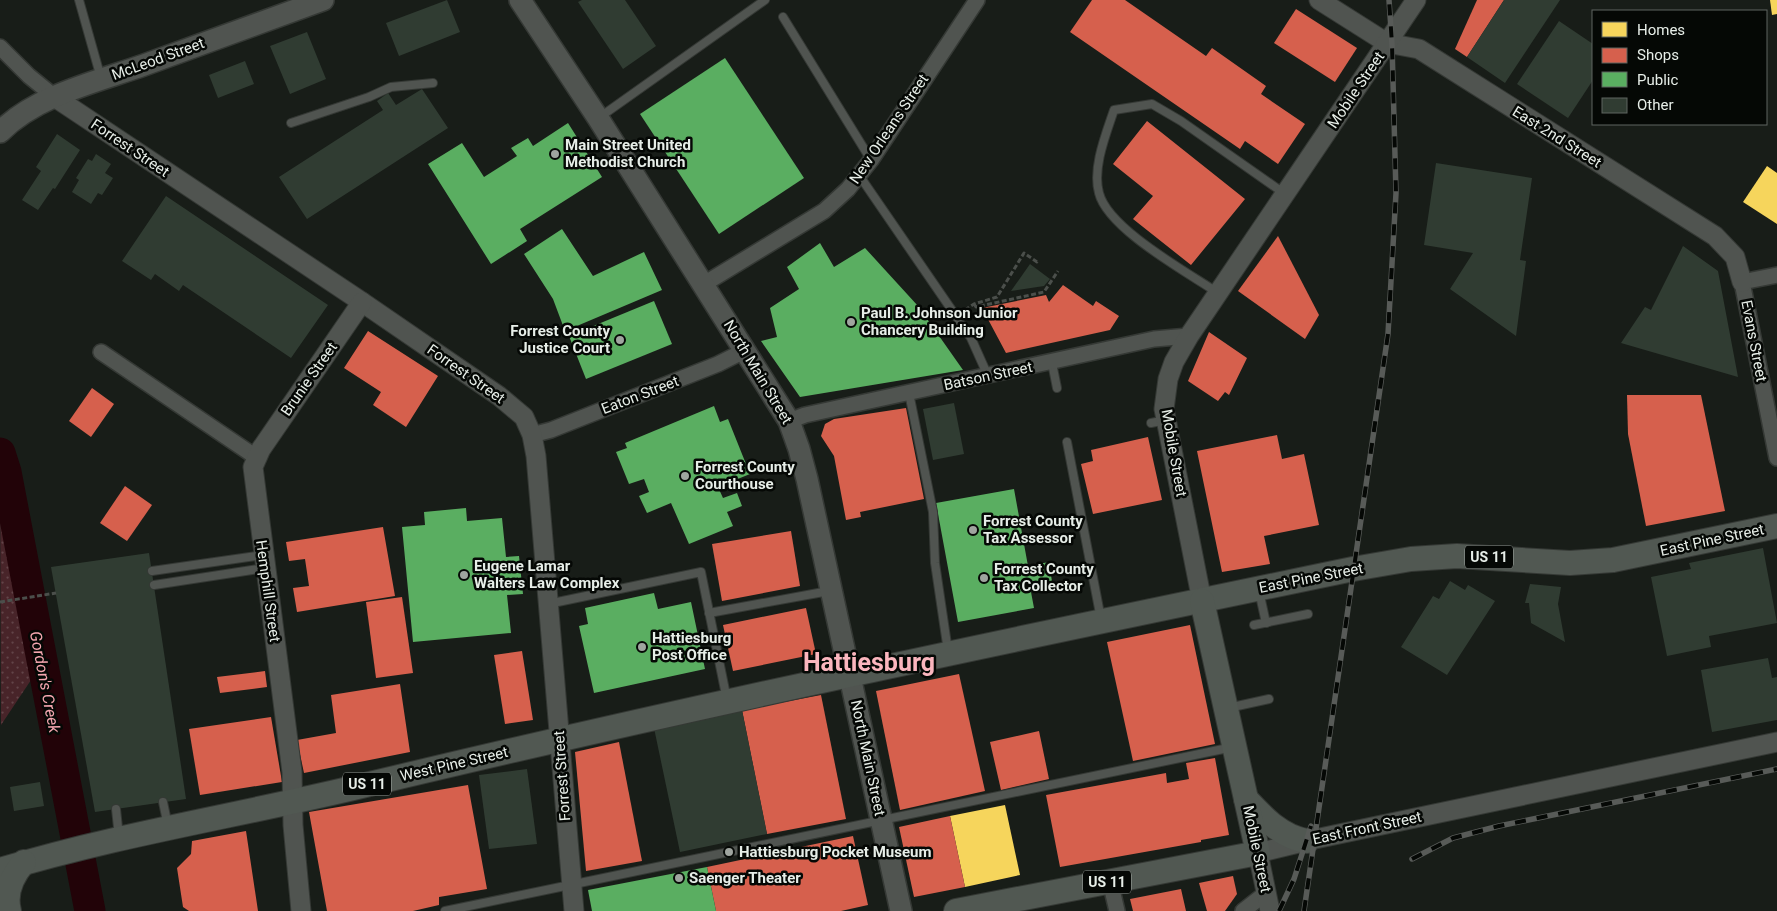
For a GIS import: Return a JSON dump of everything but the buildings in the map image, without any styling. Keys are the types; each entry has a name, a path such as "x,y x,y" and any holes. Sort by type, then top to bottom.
{"main road":[{"name":"McLeod Street","path":"0,132 21,115 56,98 323,0"},
{"name":"North Main Street","path":"520,0 598,118 789,421 801,456 832,591 901,911"},
{"name":"East Pine Street","path":"850,674 1353,569 1434,557 1512,558 1570,563 1613,560 1777,526"},
{"name":"Mobile Street","path":"1202,601 1258,853"},
{"name":"West Pine Street","path":"0,870 111,839 292,802 560,738 850,674"},
{"path":"1246,798 1281,831 1296,839 1307,841"},
{"name":"East Front Street","path":"956,911 1258,853"},
{"path":"0,856 49,855"},
{"path":"9,911 8,895 10,884 14,874 24,862"}],"street":[{"name":"New Orleans Street","path":"704,284 824,211 859,175 871,160 977,0"},
{"name":"East 2nd Street","path":"1318,0 1387,43 1419,48 1715,236 1735,257 1742,282"},
{"name":"Mobile Street","path":"1202,601 1158,421 1174,362 1189,336 1416,0"},
{"name":"Forrest Street","path":"0,47 29,76 56,98 362,302 520,412 532,435 536,456 574,911"},
{"path":"1742,282 1777,276"},
{"name":"Evans Street","path":"1742,282 1777,458"},
{"name":"Brunie Street","path":"256,457 362,302"},
{"name":"Batson Street","path":"789,421 809,414 1154,339 1189,336"},
{"name":"Eaton Street","path":"532,435 555,428 709,368 746,350"},
{"path":"101,352 256,457"},
{"name":"Hemphill Street","path":"256,457 253,467 253,481 292,772 292,802 301,911"},
{"name":"East Front Street","path":"1258,853 1777,742"},
{"name":"Mobile Street","path":"1258,853 1270,911"},
{"path":"1110,881 1117,911"},
{"path":"1243,911 1266,892"}],"lane":[{"path":"79,0 101,80"},
{"path":"598,118 765,0"},
{"path":"783,17 871,160"},
{"path":"291,123 369,97 391,87 433,83"},
{"path":"1218,293 1131,234 1110,214 1098,192 1099,154 1114,110 1152,104 1182,121 1285,194"},
{"path":"859,175 971,338 988,376"},
{"path":"1052,362 1057,388"},
{"path":"909,393 933,512 935,563 948,653"},
{"path":"1067,442 1101,621"},
{"path":"152,571 264,561"},
{"path":"154,585 264,561"},
{"path":"548,604 701,572 728,702"},
{"path":"1259,589 1266,623"},
{"path":"709,613 832,591"},
{"path":"1254,625 1308,614"},
{"path":"1226,708 1269,699"},
{"path":"445,911 1235,747"},
{"path":"163,802 168,828"},
{"path":"111,839 116,809"}],"path":[{"path":"956,316 974,304 997,297 1024,254 1037,262 1038,260"},
{"path":"974,304 976,308 1044,292 1058,270"},
{"path":"0,602 56,593"}],"shaded area":[{"path":"0,453 6,472 43,662 1,725"}],"waterway":[{"name":"Gordon's Creek","path":"0,453 6,472 90,911"}],"railway":[{"path":"1304,911 1388,334 1396,193 1389,0"},
{"path":"1412,859 1453,838 1499,826 1777,769"},
{"path":"1279,911 1294,879 1311,826"}],"place":[{"name":"Main Street United Methodist Church","path":"555,154"},
{"name":"Paul B. Johnson Junior Chancery Building","path":"851,322"},
{"name":"Forrest County Justice Court","path":"620,340"},
{"name":"Forrest County Courthouse","path":"685,476"},
{"name":"Forrest County Tax Assessor","path":"973,530"},
{"name":"Eugene Lamar Walters Law Complex","path":"464,575"},
{"name":"Forrest County Tax Collector","path":"984,578"},
{"name":"Hattiesburg Post Office","path":"642,647"},
{"name":"Hattiesburg Pocket Museum","path":"729,852"},
{"name":"Saenger Theater","path":"679,878"}],"district":[{"name":"Hattiesburg","path":"869,662"}]}
